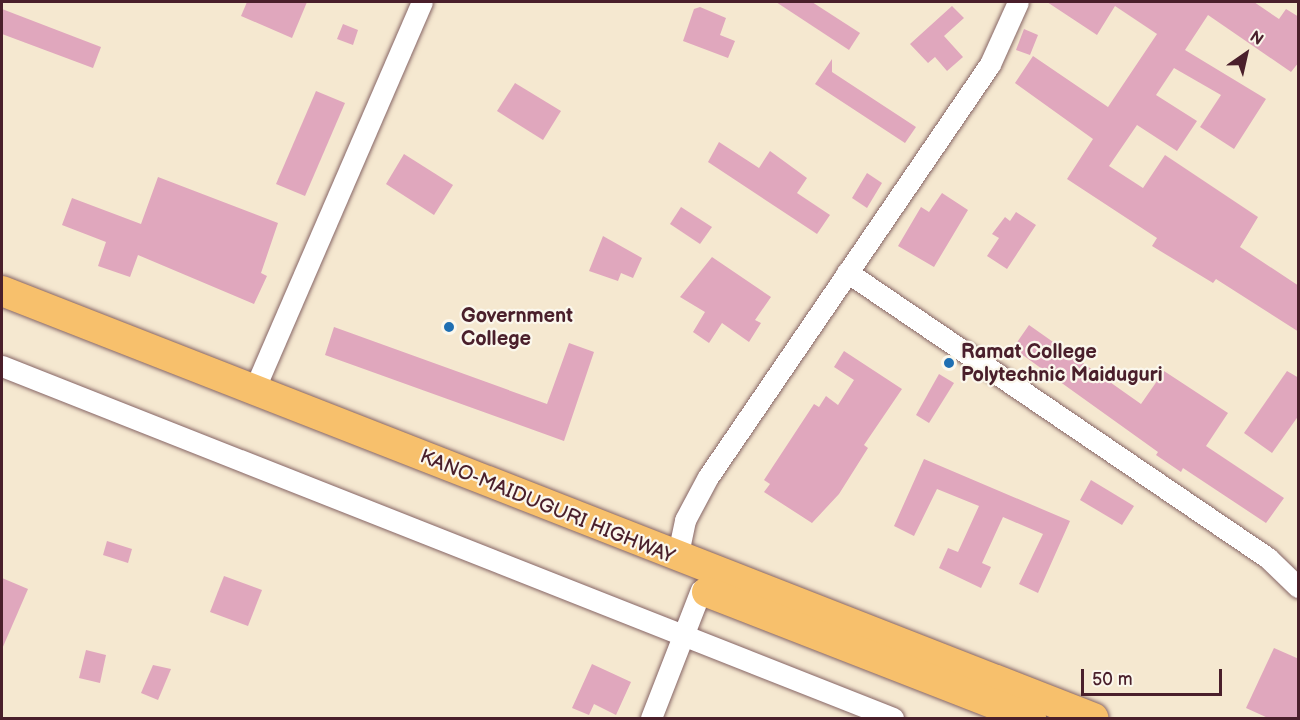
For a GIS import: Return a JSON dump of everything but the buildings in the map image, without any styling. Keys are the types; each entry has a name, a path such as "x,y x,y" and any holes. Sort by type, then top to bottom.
{"highway":[{"name":"KANO-MAIDUGURI HIGHWAY","path":"2,291 676,558 1093,718"},
{"name":"KANO-MAIDUGURI HIGHWAY","path":"2,314 1031,718"}],"street":[{"path":"254,390 422,2"},
{"path":"676,558 685,520 708,477 990,64 1018,2"},
{"path":"847,272 1268,558 1299,587"},
{"path":"2,366 684,638 893,718"},
{"path":"651,718 701,590"}],"place":[{"name":"Government College","path":"449,327"},
{"name":"Ramat College Polytechnic Maiduguri","path":"949,363"}]}
